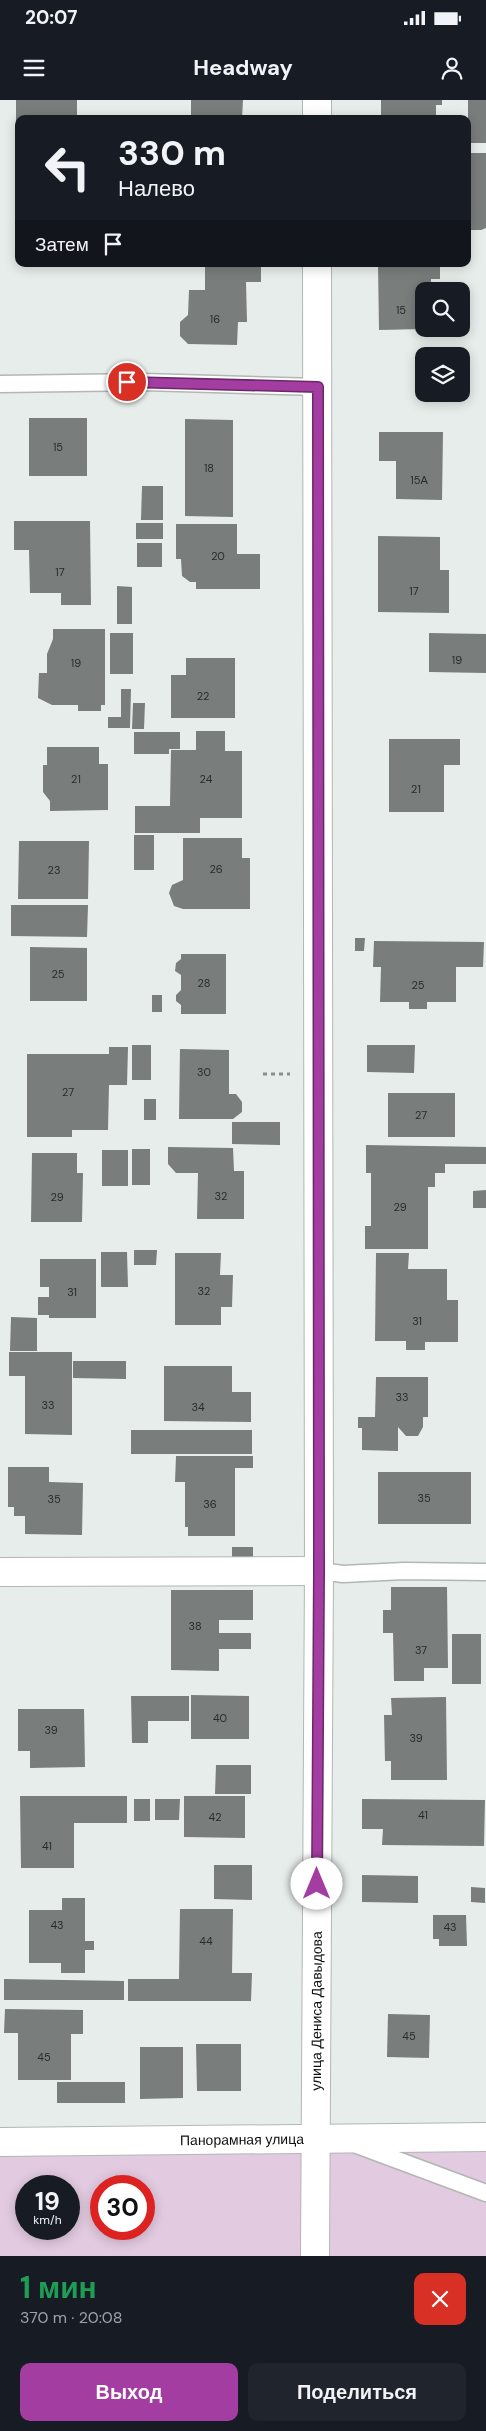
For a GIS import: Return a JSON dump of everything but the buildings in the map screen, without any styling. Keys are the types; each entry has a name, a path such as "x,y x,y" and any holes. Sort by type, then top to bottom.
{"street":[{"path":"317,100 317,115"},
{"name":"улица Дениса Давыдова","path":"315,2256 327,2138 319,1571 317,267"},
{"path":"0,1572 319,1571"},
{"name":"Панорамная улица","path":"0,2142 486,2136"}],"lane":[{"path":"0,384 144,382 318,387"},
{"path":"319,1571 343,1574 404,1571 486,1572"},
{"path":"327,2138 486,2193"}],"shaded area":[{"path":"325,2147 486,2147 486,2256 324,2256"},
{"path":"306,2149 303,2256 0,2256 0,2151"}],"route":[{"path":"127,382 318,387 319,1571 317,1884"}]}
